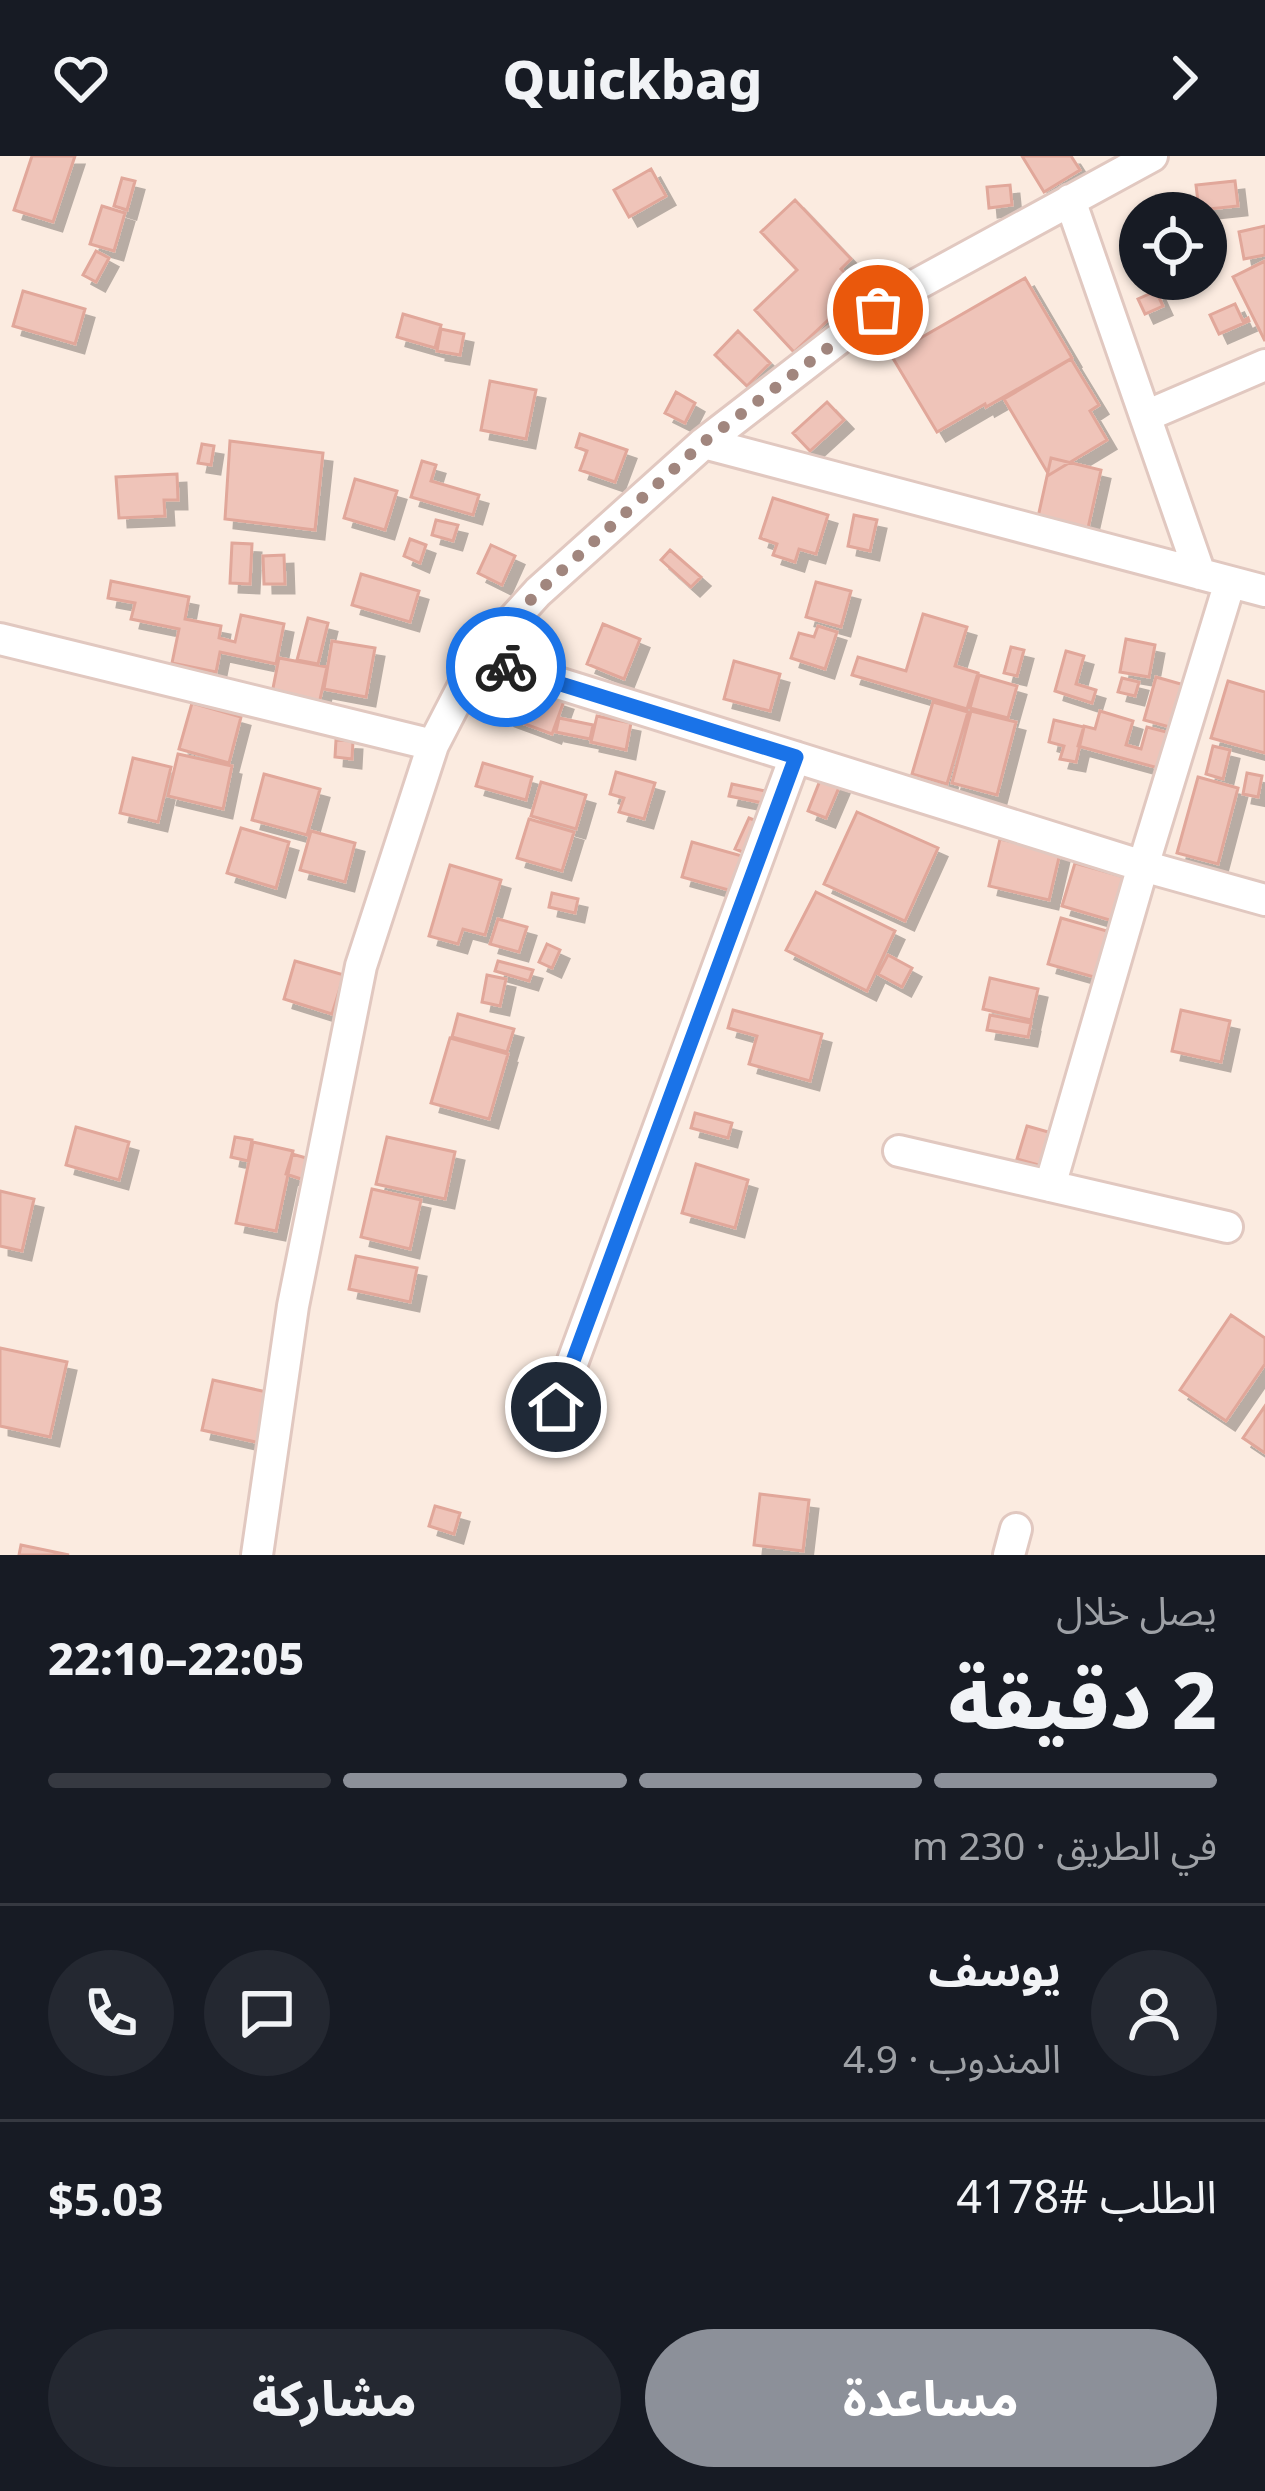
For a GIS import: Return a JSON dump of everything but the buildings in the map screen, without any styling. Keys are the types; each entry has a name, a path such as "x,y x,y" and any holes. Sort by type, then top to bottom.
{"street":[{"path":"257,1555 292,1306 361,966 433,745 478,658 538,592 704,442 845,334 912,286 1070,200 1095,169 1152,156"},
{"path":"1070,200 1200,574"},
{"path":"1146,416 1265,365"},
{"path":"704,442 1265,591"},
{"path":"1050,1186 1230,582"},
{"path":"0,639 433,745"},
{"path":"478,658 1265,900"},
{"path":"556,1407 796,757"},
{"path":"899,1151 1227,1227"}],"way so far":[{"path":"506,667 478,658 538,592 704,442 878,310"}],"route":[{"path":"506,667 796,757 556,1407"}]}
